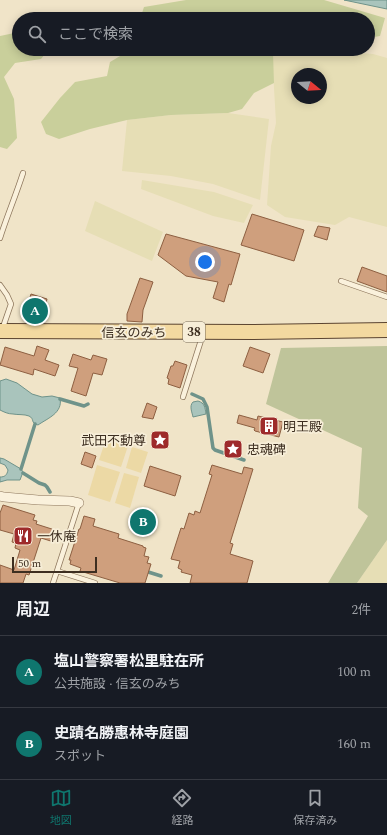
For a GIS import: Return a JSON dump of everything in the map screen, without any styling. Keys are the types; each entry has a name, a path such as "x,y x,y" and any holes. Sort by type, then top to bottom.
{"main road":[{"name":"信玄のみち","path":"1,331 204,332 387,330"}],"street":[{"path":"0,496 4,498 70,501 79,503"}],"lane":[{"path":"0,238 23,173"},
{"path":"341,281 387,297"},
{"path":"0,285 11,304 1,331"},
{"path":"183,396 204,332"},
{"path":"52,583 58,571 79,503"},
{"path":"58,571 95,583"}],"shaded area":[{"path":"375,55 387,58 387,227 349,217 335,225 285,217 267,205 271,146 276,123 272,56 375,56"},
{"path":"228,113 269,119 260,200 213,184 171,176 122,171 127,120 171,115"},
{"path":"142,180 214,192 253,205 244,223 213,216 141,189"},
{"path":"95,201 163,232 152,261 85,231"},
{"path":"387,540 387,583 357,583"}],"green space":[{"path":"186,0 324,0 365,12 142,12 144,7"},
{"path":"375,15 385,18 380,36 375,37"},
{"path":"12,33 12,56 43,56 41,59 15,63 4,77 14,99 17,138 7,149 0,147 0,36"},
{"path":"120,56 273,56 274,83 254,93 242,109 228,113 171,115 127,120 90,129 59,139 46,134 41,122 60,98 75,82 107,76 110,62"},
{"path":"387,346 387,540 357,583 328,583 368,516 358,508 362,448 266,404 281,348"}],"sand":[{"path":"106,439 128,446 121,467 99,460"},
{"path":"132,447 148,452 141,473 126,468"},
{"path":"97,465 120,472 110,502 88,495"},
{"path":"124,473 139,477 130,508 115,503"}],"water":[{"path":"344,0 387,0 387,9"},
{"path":"6,379 17,383 32,394 42,397 52,396 60,398 59,408 54,414 38,425 34,423 32,418 29,416 9,414 0,410 0,381"},
{"path":"198,401 203,404 206,414 193,417 191,405 193,402"},
{"path":"0,458 21,469 23,472 20,480 7,480 0,482 0,477 6,475 8,470 5,465 0,463"}],"building":[{"path":"252,214 304,230 294,261 241,245"},
{"path":"318,226 330,228 327,240 314,236"},
{"path":"166,234 240,254 231,285 229,284 224,302 213,298 218,282 186,276 158,255"},
{"path":"362,267 387,276 387,292 357,281"},
{"path":"140,278 153,282 143,310 142,322 127,321 127,314"},
{"path":"31,294 47,299 42,319 25,314"},
{"path":"37,346 49,350 45,360 59,365 55,376 34,369 33,375 0,365 5,347 34,356"},
{"path":"250,347 270,354 263,373 243,366"},
{"path":"73,354 91,360 93,355 107,359 102,375 93,373 86,396 71,391 78,368 69,366"},
{"path":"175,361 187,365 180,388 168,384 169,379 167,378 171,366 173,366"},
{"path":"147,403 157,407 153,419 142,417"},
{"name":"明王殿","path":"239,415 257,420 258,416 283,422 279,437 255,431 255,428 237,423"},
{"path":"85,452 96,456 92,468 81,464"},
{"path":"212,465 242,474 244,467 253,469 230,543 233,544 230,554 253,561 247,583 190,583 192,575 181,572 182,570 178,568 180,561 171,559 181,528 184,529 189,513 194,515 195,511 200,513 212,475 209,474"},
{"path":"150,466 181,476 175,496 144,486"},
{"name":"一休庵","path":"3,505 35,515 33,520 37,521 36,524 58,531 54,542 41,538 29,575 26,574 23,583 0,583 0,565 14,570 20,550 15,548 16,543 12,542 14,534 0,530 0,513"},
{"path":"84,516 95,519 93,526 119,534 118,538 146,548 144,556 149,557 147,563 151,564 145,583 120,583 80,571 81,568 70,564 71,560 69,560"}],"waterway":[{"path":"192,394 203,399 207,407 213,448 244,460"},
{"path":"60,399 84,406 88,404"},
{"path":"21,469 35,424"},
{"path":"23,473 45,485 50,492"},
{"path":"145,571 161,576"}],"place":[{"name":"塩山警察署松里駐在所","path":"35,311"},
{"name":"明王殿","path":"269,426"},
{"name":"武田不動尊","path":"160,440"},
{"name":"忠魂碑","path":"233,449"},
{"name":"史蹟名勝惠林寺庭園","path":"143,522"},
{"name":"一休庵","path":"23,536"}]}
